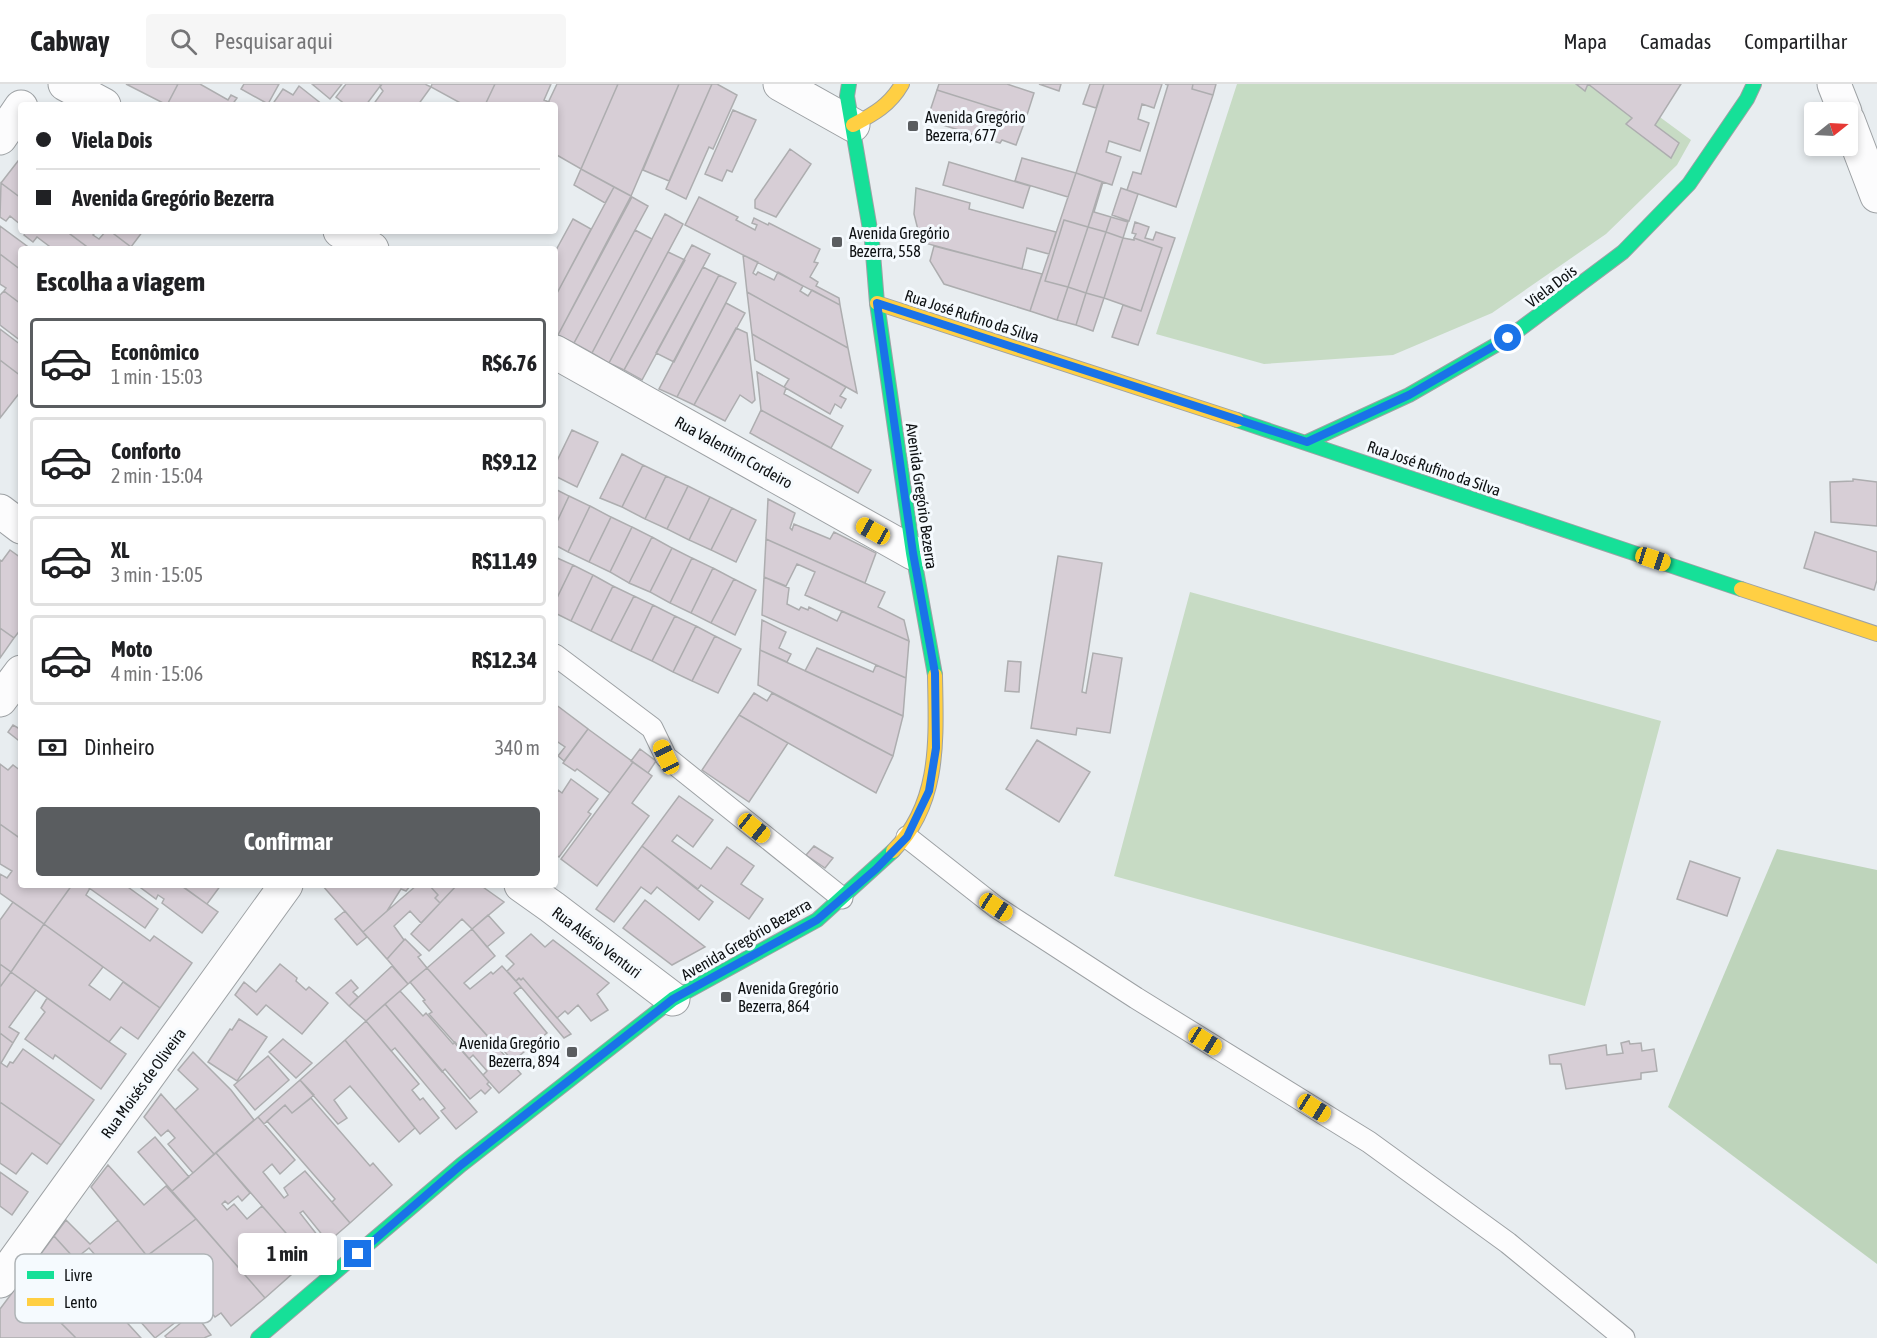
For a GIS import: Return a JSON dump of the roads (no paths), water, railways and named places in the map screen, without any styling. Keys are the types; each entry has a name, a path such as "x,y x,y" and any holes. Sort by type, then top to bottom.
{"street":[{"path":"25,102 36,84"},
{"path":"65,84 98,102"},
{"path":"780,84 853,125 884,108 895,99 902,84"},
{"name":"Avenida Gregório Bezerra","path":"258,1338 461,1165 673,999 817,920 876,869 907,837 929,791 936,748 935,673 913,553 877,303 872,241 847,96 849,84"},
{"name":"Viela Dois","path":"1307,442 1409,395 1508,338 1623,252 1689,184 1747,99 1754,84"},
{"path":"1834,84 1841,102"},
{"path":"0,138 18,112"},
{"path":"1858,146 1877,196"},
{"path":"345,234 367,246"},
{"name":"Rua José Rufino da Silva","path":"877,303 1307,442 1877,634"},
{"name":"Rua Valentim Cordeiro","path":"558,354 913,553"},
{"path":"0,512 18,525"},
{"path":"0,700 18,676"},
{"name":"Rua Moisés de Oliveira","path":"20,1254 284,888"},
{"name":"Rua Alésio Venturi","path":"525,888 673,999"},
{"name":"Rua Moisés de Oliveira","path":"0,1281 15,1260"}],"lane":[{"path":"558,657 652,728 666,757 842,898"},
{"path":"907,837 996,907 1136,998 1369,1142 1508,1243 1624,1338"}],"place":[{"name":"Avenida Gregório Bezerra, 677","path":"913,126"},
{"name":"Avenida Gregório Bezerra, 558","path":"837,242"},
{"name":"Avenida Gregório Bezerra, 864","path":"726,997"},
{"name":"Avenida Gregório Bezerra, 894","path":"572,1052"}]}
